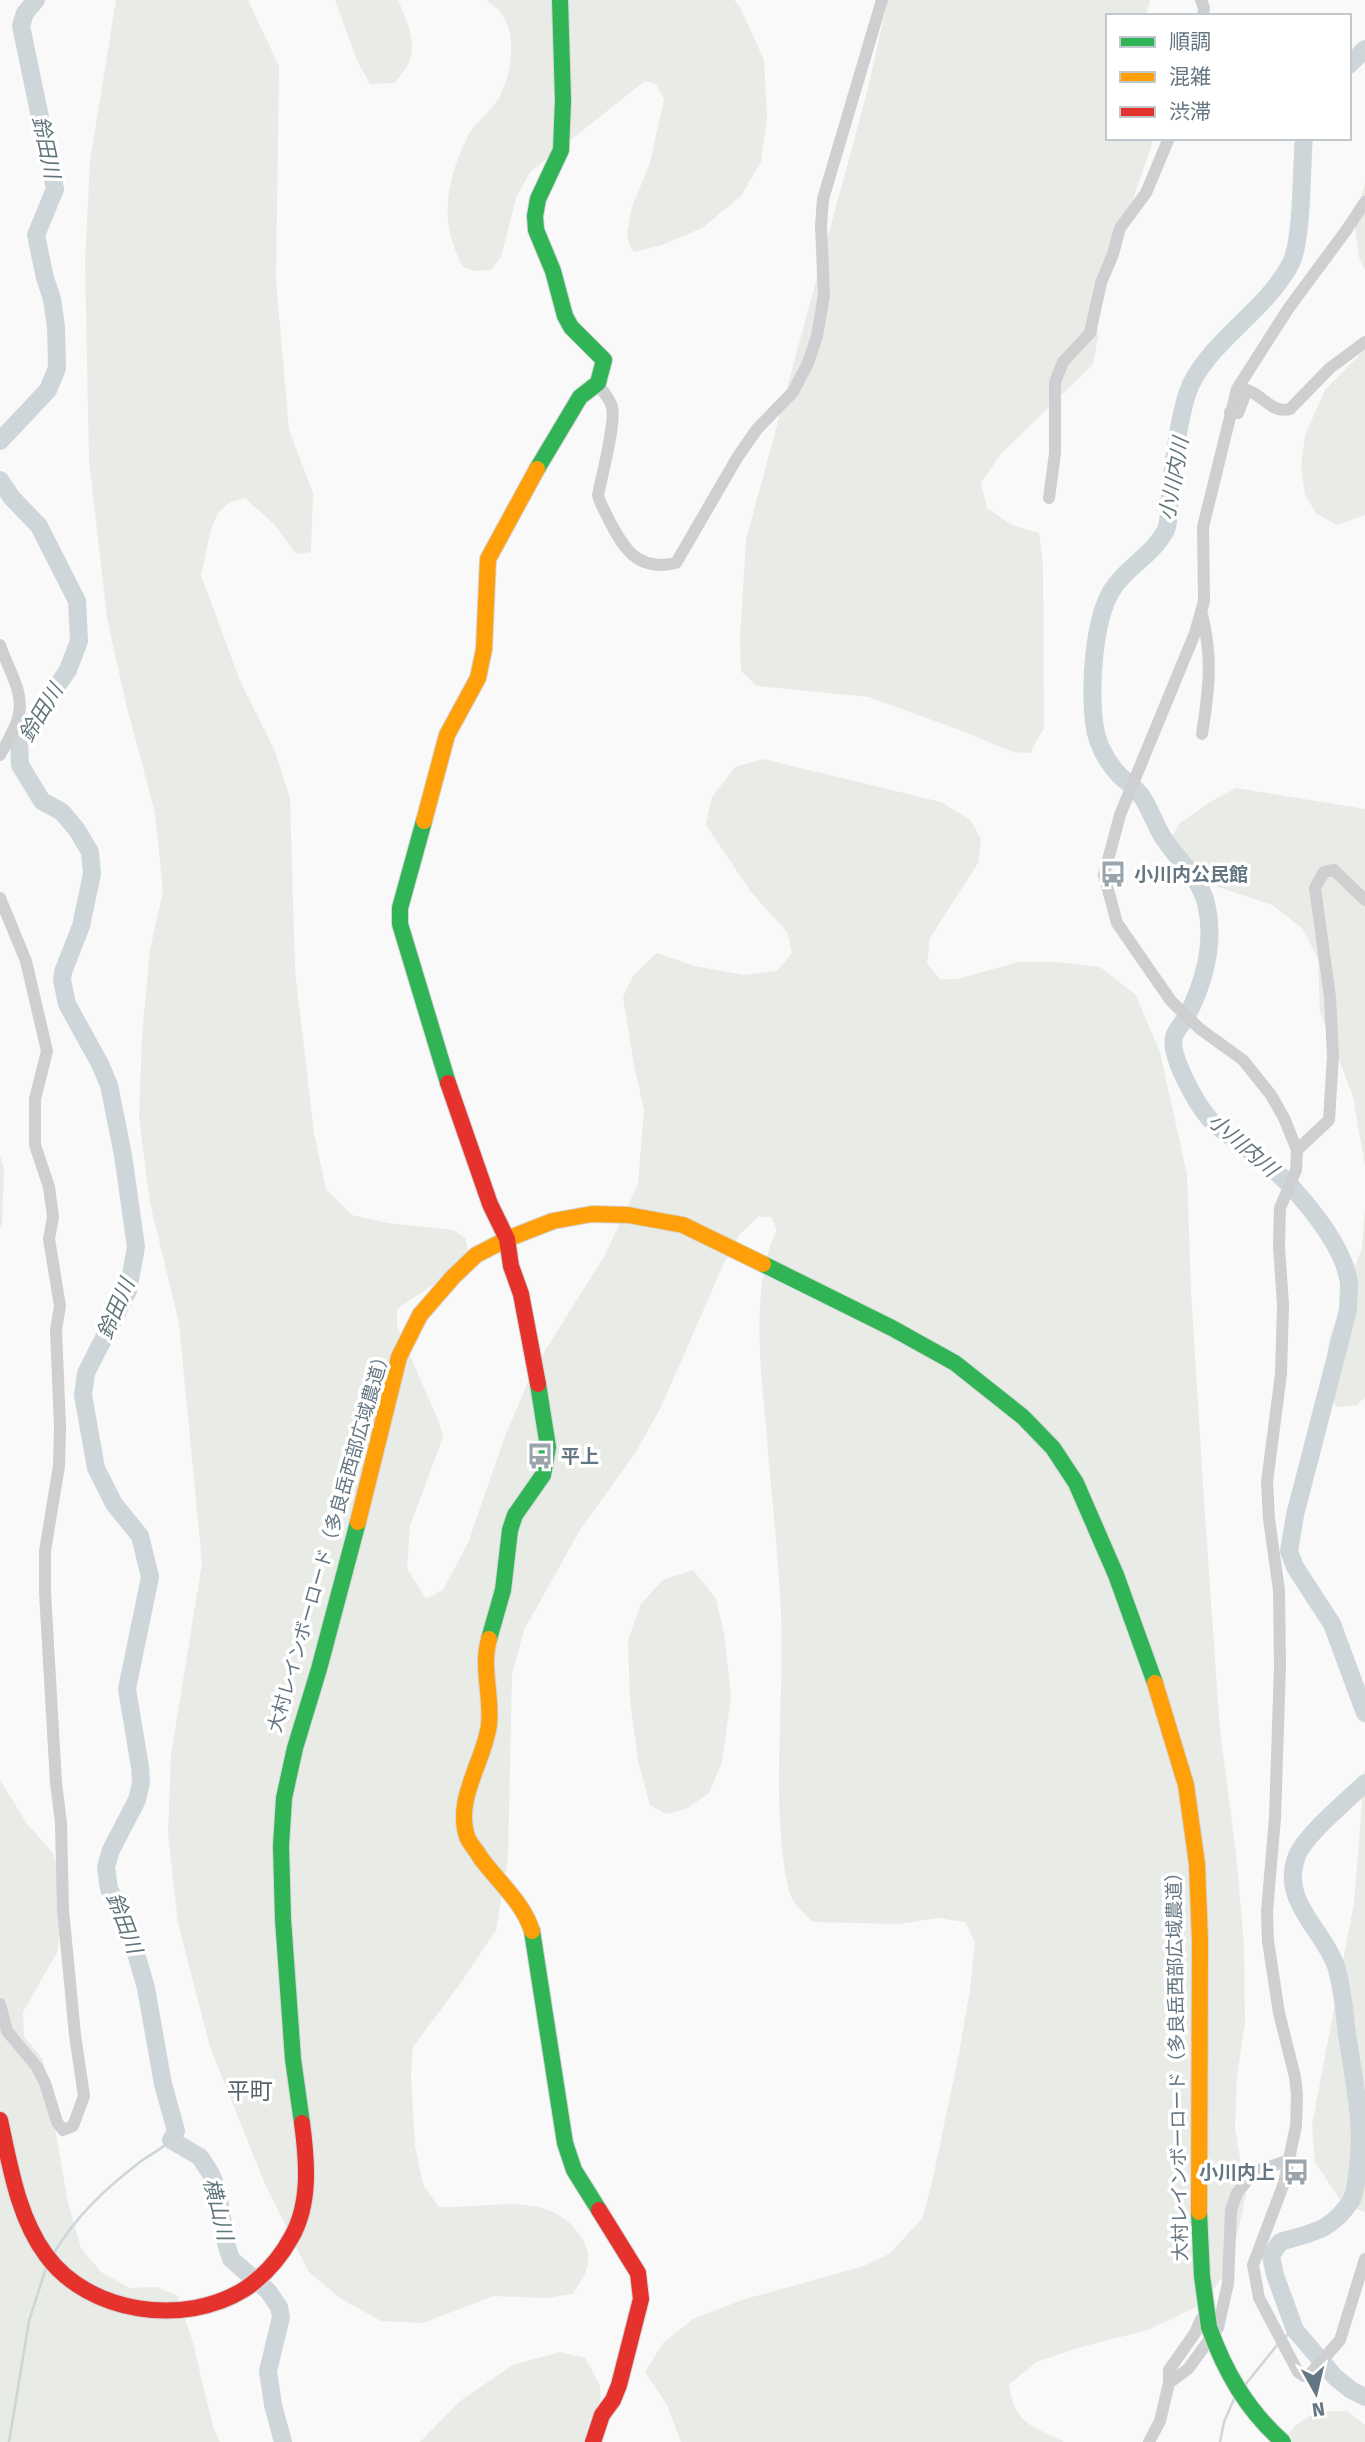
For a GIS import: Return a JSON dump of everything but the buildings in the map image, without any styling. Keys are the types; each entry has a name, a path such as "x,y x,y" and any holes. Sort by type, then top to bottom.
{"street":[{"path":"560,0 563,100 561,150 538,200 536,230 553,271 565,316 571,327 604,360 598,383 580,397 527,485 488,559 484,649 478,678 447,734 400,908 400,924 456,1108 490,1204 507,1239 511,1266 521,1294 548,1447 543,1475 515,1515 510,1530 503,1590 485,1655 489,1723 464,1812 468,1839 528,1918 533,1934 565,2143 574,2170 638,2273 641,2299 628,2357 620,2385 601,2415 593,2442"},
{"path":"598,383 603,394 610,399 613,410 612,428 598,495 600,504 625,548 639,559 662,566 676,563 750,438 793,392 808,363 817,336 824,295 821,226 823,199 882,0"},
{"path":"1049,498 1055,453 1055,382 1063,362 1090,333 1101,283 1121,228 1146,193 1168,140"},
{"path":"1365,202 1346,232 1288,309 1237,389 1203,527 1205,582 1195,633 1119,815 1104,876 1117,923 1171,1001 1200,1029 1243,1060 1271,1095 1297,1150 1296,1170 1280,1208 1279,1247 1283,1305 1281,1374 1267,1482 1279,1590 1280,1666 1275,1818 1267,1911 1268,1941 1279,2013 1297,2095 1296,2126 1284,2183 1253,2265 1259,2298 1271,2325 1290,2360 1304,2376 1311,2373 1340,2340 1365,2259"},
{"path":"1230,412 1238,413 1247,390 1276,409 1283,411 1290,408 1330,368 1365,342"},
{"path":"1201,610 1209,642 1210,680 1202,734"},
{"path":"0,645 17,688 20,712 16,726 0,755"},
{"path":"1297,1150 1329,1120 1333,1056 1330,998 1315,888 1324,872 1334,870 1365,901"},
{"path":"0,898 26,961 47,1051 35,1099 35,1145 48,1187 53,1217 49,1239 60,1306 56,1330 60,1426 58,1476 45,1551 45,1592 56,1783 61,1823 63,1909 75,2035 84,2096 73,2126 63,2130 57,2122 45,2083 37,2067 7,2031 0,2004"},
{"name":"大村レインボーロード（多良岳西部広域農道）","path":"0,2120 13,2178 29,2226 40,2247 62,2274 98,2297 140,2309 180,2311 212,2304 235,2295 269,2271 293,2235 305,2194 307,2174 284,1934 281,1863 284,1799 292,1749 318,1673 399,1357 420,1315 453,1277 476,1255 507,1239 553,1221 592,1214 628,1215 683,1224 834,1298 955,1363 1037,1430 1053,1448 1076,1483 1116,1575 1171,1733 1186,1785 1197,1864 1200,1955 1199,2238 1208,2322 1218,2356 1231,2382 1248,2407 1283,2442"},
{"path":"1169,2383 1188,2369 1218,2328 1228,2283 1231,2210 1237,2193 1251,2176 1262,2169 1290,2160"},
{"path":"1149,2442 1160,2421 1169,2383 1169,2370 1202,2319 1208,2322"}],"shaded area":[{"path":"116,0 248,0 279,66 276,281 289,430 313,493 311,552 296,554 275,525 245,498 230,502 218,513 211,529 201,575 240,681 275,751 290,798 295,970 314,1134 326,1189 352,1215 388,1223 454,1230 466,1239 469,1261 397,1309 397,1326 443,1437 410,1526 407,1568 426,1599 443,1590 468,1543 505,1436 534,1368 605,1255 638,1184 644,1110 623,997 633,976 657,953 694,966 744,975 777,971 792,953 787,932 751,892 706,825 712,797 735,767 763,759 941,802 970,820 981,839 978,863 930,938 927,963 940,979 958,979 1018,962 1057,962 1100,967 1135,994 1160,1052 1187,1175 1191,1290 1220,1730 1236,1853 1244,1945 1245,2023 1237,2077 1235,2128 1246,2195 1230,2266 1204,2303 1148,2330 1077,2348 1037,2362 1009,2384 1015,2408 1026,2422 1064,2442 681,2442 667,2405 645,2372 663,2343 693,2319 742,2300 864,2266 889,2254 922,2219 958,2059 970,1990 975,1942 965,1922 938,1918 899,1924 813,1922 795,1903 788,1888 779,1785 781,1613 760,1354 763,1275 777,1230 771,1217 758,1217 740,1234 724,1263 661,1407 636,1452 580,1530 524,1630 512,1674 508,1857 496,1930 413,2047 411,2078 415,2146 423,2185 439,2207 519,2204 555,2213 570,2223 583,2240 588,2255 587,2269 577,2288 572,2294 546,2298 493,2296 423,2323 381,2321 340,2298 308,2271 265,2184 210,2047 178,1923 168,1833 171,1755 202,1563 179,1323 150,1203 139,1118 142,1036 150,950 163,891 155,813 125,700 107,618 89,459 85,262 90,162"},
{"path":"335,0 398,0 411,33 412,53 394,83 370,84 357,60"},
{"path":"486,0 734,0 740,7 764,60 767,119 761,162 741,196 702,228 662,245 634,252 629,245 627,233 632,207 650,163 664,99 656,84 645,81 530,172 516,198 501,257 491,270 475,271 463,267 450,233 450,184 469,134 502,92 511,58 507,24 501,12"},
{"path":"888,0 1150,0 1146,14 1106,14 1106,140 1153,140 1124,226 1095,289 1098,337 1093,364 1000,455 981,483 987,508 1012,525 1039,533 1043,563 1044,728 1030,753 1013,752 869,697 757,686 741,671 740,640 746,540 867,92"},
{"path":"1365,183 1365,270 1359,257 1354,221"},
{"path":"1365,349 1365,515 1337,525 1316,513 1305,495 1301,467 1305,435 1325,390"},
{"path":"1236,788 1365,809 1365,1166 1353,1096 1320,1012 1318,959 1303,929 1272,905 1218,887 1179,869 1165,848 1179,824"},
{"path":"0,1155 4,1169 0,1229"},
{"path":"1365,1207 1365,1397 1357,1405 1337,1407 1327,1394 1325,1375 1329,1340 1362,1248"},
{"path":"693,1570 716,1599 724,1633 731,1696 722,1762 709,1793 686,1809 666,1814 650,1805 638,1761 630,1700 628,1640 641,1604 663,1580"},
{"path":"1365,1767 1365,2212 1342,2203 1315,2162 1312,2125 1354,1903"},
{"path":"0,1780 27,1824 53,1853 66,1900 57,1952 23,2012 24,2036 43,2060 68,2203 81,2248 101,2272 130,2288 157,2287 178,2296 193,2343 213,2427 220,2442 0,2442"},
{"path":"560,2352 585,2358 600,2385 603,2442 420,2442 460,2401 513,2365"},
{"path":"1318,2411 1347,2411 1365,2425 1365,2442 1282,2442 1296,2425"}],"waterway":[{"name":"鈴田川","path":"0,441 48,390 57,368 52,299 36,235 55,189 21,26 25,13 36,0"},
{"name":"小川内川","path":"1351,63 1365,49"},
{"name":"小川内川","path":"1304,140 1299,223 1290,265 1267,296 1213,352 1191,384 1177,439 1166,530 1154,547 1118,582 1106,603 1094,654 1093,708 1097,737 1106,758 1120,776 1140,794 1162,836 1193,877 1206,903 1209,917 1207,960 1188,1014 1174,1037 1179,1067 1208,1117 1266,1163 1304,1201 1328,1234 1345,1267 1349,1283 1348,1310 1295,1515 1289,1551 1295,1567 1332,1624 1365,1713"},
{"name":"鈴田川","path":"0,480 12,498 39,526 77,601 79,641 68,670 19,741 20,765 42,801 62,812 90,852 92,874 81,926 62,980 67,1004 109,1085 123,1155 136,1247 128,1291 86,1373 83,1395 96,1468 114,1504 140,1536 150,1577 127,1689 141,1783 137,1800 111,1850 106,1867 109,1889 127,1922 146,1988 163,2084 176,2131 171,2140 200,2157 211,2174 218,2192 231,2259 268,2291 279,2307 281,2317 268,2371 273,2405 283,2442"},
{"name":"小川内川","path":"1365,1783 1309,1838 1297,1856 1293,1872 1298,1900 1330,1952 1340,1983 1359,2122 1359,2158 1355,2189 1351,2201 1336,2219 1311,2233 1280,2242 1271,2256 1295,2330 1335,2377 1365,2397"},
{"path":"54,2253 72,2227 104,2192 171,2140"},
{"path":"9,2442 29,2321 46,2268"},
{"path":"1285,2337 1295,2330"},
{"path":"1245,2385 1278,2344"},
{"path":"1220,2442 1224,2422 1234,2399"}],"traffic: fast":[{"path":"537,469 580,397 598,383 604,360 571,327 565,316 553,271 536,230 538,199 561,150 563,100 560,0"},
{"path":"424,821 400,908 400,924 448,1083"},
{"path":"763,1264 892,1328 955,1363 1023,1417 1053,1448 1076,1483 1116,1575 1155,1683"},
{"path":"489,1639 503,1590 510,1530 515,1515 543,1475 548,1447 538,1384"},
{"path":"302,2123 293,2059 283,1919 281,1846 284,1798 295,1748 358,1522"},
{"path":"532,1931 565,2143 574,2170 599,2210"},
{"path":"1199,2212 1202,2276 1209,2327"},
{"path":"1209,2327 1238,2389 1258,2417 1283,2442"}],"traffic: slow":[{"path":"424,821 447,735 478,678 484,649 488,559 537,469"},
{"path":"358,1522 399,1357 420,1315 476,1255 507,1239 553,1221 592,1214 628,1215 683,1225 763,1264"},
{"path":"489,1639 486,1661 489,1725 467,1796 464,1825 469,1841 516,1901 532,1931"},
{"path":"1155,1683 1186,1785 1197,1864 1200,1941 1199,2212"}],"traffic: jam":[{"path":"448,1083 490,1204 507,1239 511,1266 521,1294 538,1384"},
{"path":"0,2120 22,2208 46,2255 64,2275 87,2291 112,2302 167,2310 194,2308 221,2301 245,2289 282,2253 297,2225 305,2196 306,2167 302,2123"},
{"path":"593,2442 602,2415 613,2400 619,2385 641,2299 638,2273 599,2210"}],"place":[{"name":"小川内公民館","path":"1113,874"},
{"name":"平上","path":"540,1456"},
{"name":"小川内上","path":"1296,2172"}],"district":[{"name":"平町","path":"250,2091"}],"water label":[{"name":"横山川","path":"218,2209"}]}
